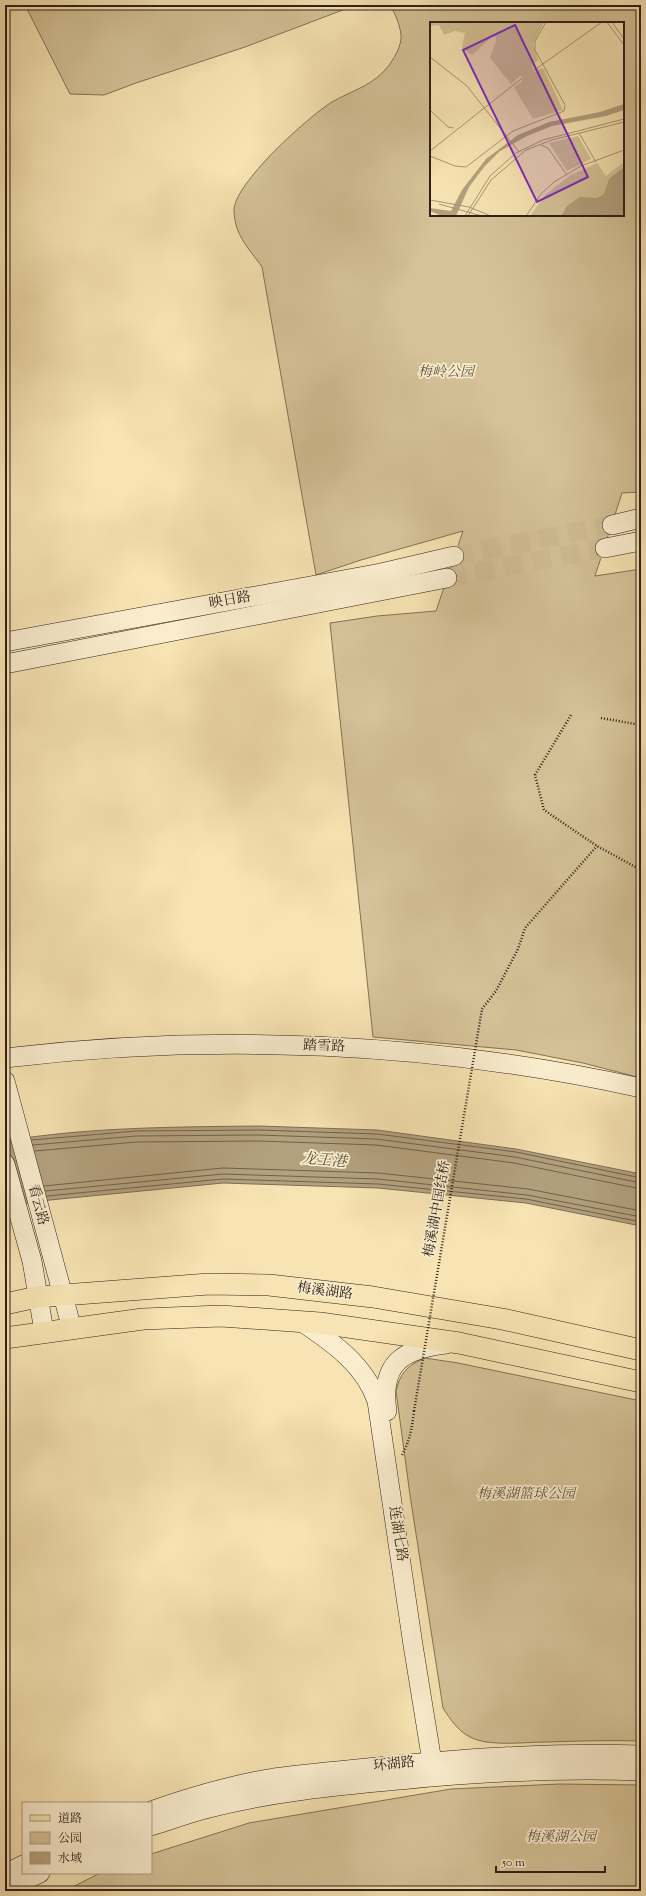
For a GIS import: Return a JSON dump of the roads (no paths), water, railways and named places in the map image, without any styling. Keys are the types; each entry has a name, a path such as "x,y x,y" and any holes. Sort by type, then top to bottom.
{"main road":[{"path":"612,525 641,518"},
{"path":"604,548 641,541"},
{"name":"映日路","path":"5,642 373,574 454,556"},
{"name":"映日路","path":"5,664 447,578"},
{"name":"踏雪路","path":"5,1058 109,1048 187,1045 331,1047 395,1051 531,1067 577,1074 641,1088"},
{"name":"踏雪路","path":"5,1066 108,1056 179,1053 330,1055 392,1059 530,1074 641,1096"},
{"name":"看云路","path":"6,1087 52,1261 72,1328"},
{"path":"5,1164 32,1261 44,1331"},
{"name":"梅溪湖路","path":"5,1304 37,1297 209,1284 269,1285 373,1297 502,1320 641,1350"},
{"path":"5,1338 44,1331 142,1319 221,1316 302,1322 459,1344 641,1382"},
{"name":"连湖七路","path":"302,1322 350,1359 368,1381 377,1401 414,1652 439,1768"},
{"name":"连湖七路","path":"439,1768 394,1462 385,1398 385,1386 389,1375 403,1356 414,1350 459,1344"},
{"name":"环湖路","path":"152,1826 208,1808 280,1793 439,1768 536,1754 641,1755"},
{"name":"环湖路","path":"152,1810 199,1796 272,1779 439,1768 641,1771"},
{"path":"5,1874 22,1866"},
{"path":"5,1890 38,1874"}],"water":[{"name":"龙王港","path":"259,1126 377,1130 516,1149 641,1174 641,1226 526,1203 378,1188 223,1183 50,1200 5,1207 5,1141 37,1136 100,1130 163,1127"}],"tunnel":[{"path":"454,556 612,525"},
{"path":"447,578 605,548"}],"park label":[{"name":"梅岭公园","path":"446,373"},
{"name":"梅溪湖篮球公园","path":"526,1495"},
{"name":"梅溪湖公园","path":"561,1838"}]}
